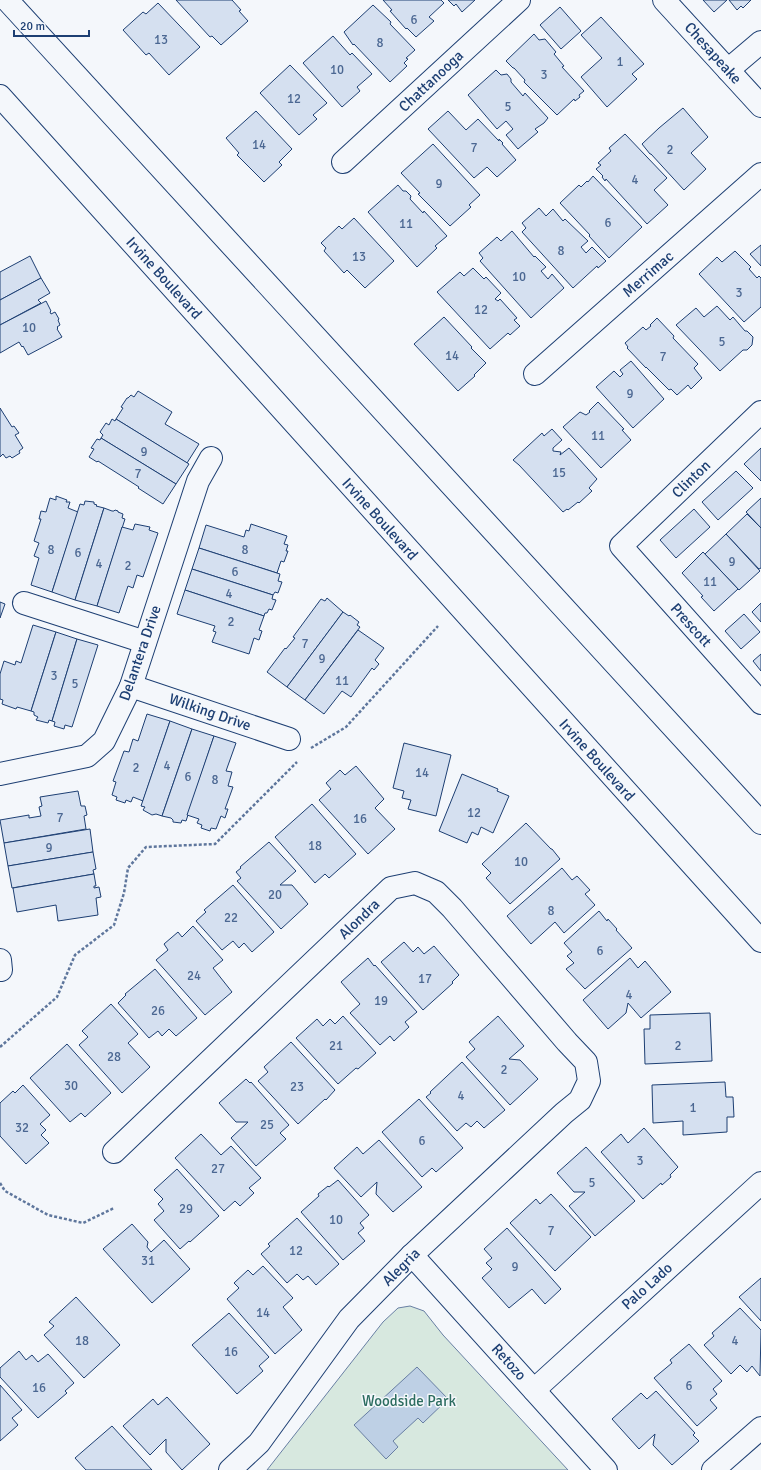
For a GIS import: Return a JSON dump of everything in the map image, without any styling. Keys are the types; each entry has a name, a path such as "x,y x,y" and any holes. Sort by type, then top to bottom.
{"street":[{"path":"7,0 761,823"},
{"name":"Chattanooga","path":"344,162 519,0"},
{"name":"Chesapeake","path":"664,0 761,106"},
{"path":"728,70 761,42"},
{"name":"Irvine Boulevard","path":"0,96 761,941"},
{"name":"Merrimac","path":"535,374 761,174"},
{"name":"Clinton","path":"621,546 761,412"},
{"name":"Delantera Drive","path":"0,774 87,756 104,741 131,686 198,481 211,458"},
{"name":"Prescott","path":"621,546 761,704"},
{"path":"24,602 145,642"},
{"name":"Wilking Drive","path":"131,686 289,739"},
{"name":"Alondra","path":"114,1152 391,888 416,883 436,892 452,908 567,1042 586,1062 589,1080"},
{"name":"Alegria","path":"230,1470 259,1443 349,1319 412,1255 564,1113 580,1100 589,1080"},
{"name":"Palo Lado","path":"534,1390 761,1183"},
{"name":"Retozo","path":"412,1255 606,1470"},
{"path":"713,1470 761,1428"}],"path":[{"path":"309,750 346,727 438,626"},
{"path":"0,1047 57,998 75,955 114,925 124,893 128,868 146,847 215,844 298,761"},
{"path":"0,1183 6,1191 48,1215 83,1223 114,1208"}],"green space":[{"name":"Woodside Park","path":"410,1306 424,1311 443,1335 568,1470 267,1470 383,1322 398,1308"}],"water":[{"path":"417,1367 448,1399 423,1423 418,1418 393,1441 398,1447 386,1459 354,1425"}],"building":[{"path":"176,0 232,0 248,21 221,45 212,36 210,37"},
{"path":"383,0 441,0 444,3 429,17 434,21 416,37 407,28 406,29 390,11 392,10"},
{"path":"448,0 475,0 462,12 456,4 454,6"},
{"path":"703,0 727,0 714,12"},
{"path":"729,0 751,0 743,8 741,6 737,10"},
{"path":"158,3 200,47 169,75 149,53 146,55 123,30 143,12 146,14"},
{"path":"373,5 391,22 390,24 415,50 406,58 408,59 404,63 407,66 390,82 354,44 353,45 344,32"},
{"path":"560,7 581,31 561,49 540,25"},
{"path":"601,17 644,64 632,74 637,79 607,107 581,77 602,58 581,35"},
{"path":"534,34 539,40 545,39 556,52 554,54 564,66 562,67 584,91 579,95 580,97 575,101 574,99 557,115 524,82 525,80 506,61"},
{"path":"333,36 350,55 352,53 372,74 357,87 360,91 342,107 303,63"},
{"path":"290,65 327,103 313,115 317,119 299,135 260,93"},
{"path":"496,70 501,75 507,74 511,79 511,82 523,96 525,93 548,118 544,123 535,129 538,132 518,149 506,135 513,129 506,121 497,129 468,95"},
{"path":"683,108 708,137 691,153 706,169 684,190 642,144"},
{"path":"256,111 292,149 279,162 282,165 264,182 237,155 239,153 226,138"},
{"path":"448,111 466,130 478,119 499,141 499,139 503,143 502,144 516,160 497,177 487,167 474,178 428,129"},
{"path":"625,134 667,178 654,190 668,205 647,224 606,179 605,181 602,177 603,176 596,169 601,165 598,163 611,151 609,148"},
{"path":"433,144 480,195 469,205 471,207 450,226 418,194 420,193 401,173"},
{"path":"593,176 642,227 609,258 560,203 579,185 581,187"},
{"path":"398,185 403,191 406,191 411,196 410,199 423,213 424,211 447,236 435,246 437,248 417,267 368,212"},
{"path":"539,208 546,216 553,209 563,221 565,219 588,241 581,247 586,253 592,247 606,261 598,268 597,266 573,288 522,232 526,228 522,223"},
{"path":"354,218 394,261 365,288 347,270 344,273 324,251 326,248 321,243 339,226 342,229"},
{"path":"512,231 534,257 535,256 546,267 541,271 548,279 552,274 564,288 531,318 480,261 483,258 479,253 497,237 501,241"},
{"path":"761,245 761,266 750,254"},
{"path":"735,251 751,267 749,269 757,278 759,276 761,278 761,307 744,322 699,274 717,257 722,262"},
{"path":"30,256 41,278 0,300 0,272"},
{"path":"473,268 484,279 486,277 501,293 495,299 498,301 500,299 517,318 514,320 520,326 510,335 508,333 490,349 437,292 460,272 464,276"},
{"path":"41,278 50,293 38,300 41,303 0,325 0,300"},
{"path":"46,301 51,314 55,312 59,319 60,325 57,329 62,337 28,355 19,342 0,353 0,325"},
{"path":"717,306 730,320 733,317 745,331 753,337 752,345 747,350 743,350 720,371 676,325 696,308 704,317"},
{"path":"444,317 486,363 474,375 475,376 458,391 414,344"},
{"path":"657,318 674,336 673,338 698,364 694,368 702,378 691,389 688,385 677,395 671,389 669,390 646,368 627,348 628,347 625,343 643,327 646,330"},
{"path":"631,361 664,399 633,428 596,387 614,371 620,377 623,374 620,370"},
{"path":"138,391 172,412 165,424 199,444 187,463 116,419 127,398 131,395 134,397"},
{"path":"598,402 624,429 622,430 631,440 601,468 563,427 580,412 586,415"},
{"path":"0,408 12,427 14,426 19,433 15,435 23,448 19,451 20,453 12,458 10,456 6,458 3,454 0,457"},
{"path":"112,419 115,421 116,419 189,464 176,484 101,438 103,435 100,432 106,423 109,425"},
{"path":"552,429 562,440 553,448 553,451 561,452 560,455 569,448 597,479 589,488 592,491 579,503 578,502 563,512 513,460 542,433 544,436"},
{"path":"101,438 176,484 163,504 138,488 139,487 98,461 97,462 89,457 94,449 91,448 97,439 100,440"},
{"path":"761,448 761,481 744,464"},
{"path":"736,471 753,488 718,520 702,502"},
{"path":"56,496 67,500 66,502 70,502 68,508 78,512 52,592 31,585 39,558 34,556 39,543 34,541 41,519 39,519 41,511 46,512 50,498 56,500"},
{"path":"761,498 761,528 746,512"},
{"path":"85,501 94,502 94,504 97,505 96,506 104,508 75,600 52,592 80,504 84,505"},
{"path":"104,508 112,511 118,511 123,514 122,518 125,519 97,606 75,600"},
{"path":"694,509 710,527 676,558 660,540"},
{"path":"747,514 761,528 761,568 759,569 726,534"},
{"path":"135,524 150,527 149,530 158,533 143,577 137,575 133,588 128,586 119,613 97,606 122,527 133,530"},
{"path":"251,524 287,536 284,544 288,545 286,551 288,551 284,562 281,561 277,573 199,548 206,525 244,537 246,530 249,531"},
{"path":"726,534 760,571 739,590 705,554"},
{"path":"199,548 280,574 278,581 282,582 278,593 275,592 273,595 192,569"},
{"path":"703,552 738,589 714,611 701,597 703,596 682,573"},
{"path":"192,569 273,595 272,599 276,600 272,610 269,609 264,616 185,590"},
{"path":"185,590 264,616 259,630 262,631 259,640 254,638 249,654 212,642 216,632 213,631 215,626 177,614"},
{"path":"327,598 343,612 287,687 267,672 285,648 286,649 295,638 293,637 321,599 325,601"},
{"path":"0,602 5,604 0,618"},
{"path":"761,603 761,622 752,612"},
{"path":"343,612 359,622 357,625 360,627 305,700 287,687"},
{"path":"744,614 760,632 741,649 725,631"},
{"path":"33,625 56,632 31,711 17,707 16,709 2,704 3,700 0,699 0,674 4,661 15,665 16,661 21,663"},
{"path":"358,630 384,648 375,660 379,664 374,670 372,668 351,697 342,691 324,714 305,700"},
{"path":"56,632 77,639 52,721 49,720 48,723 36,720 38,717 31,711"},
{"path":"77,639 98,645 72,727 65,725 64,729 54,726 55,722 52,721"},
{"path":"761,654 761,671 753,661"},
{"path":"147,714 170,721 143,801 133,797 131,802 126,800 125,803 116,800 117,797 112,795 116,782 113,781 124,751 129,752 133,739 138,741"},
{"path":"170,721 192,729 162,816 156,814 152,815 143,810 145,807 141,806"},
{"path":"192,729 214,736 186,821 182,820 181,823 173,822 171,818 162,816"},
{"path":"214,736 236,743 226,771 232,772 228,786 233,787 225,809 228,809 225,818 221,816 216,829 211,828 210,831 201,828 202,825 197,823 199,819 187,815"},
{"path":"404,743 451,755 436,816 408,809 411,800 402,798 404,791 393,788"},
{"path":"356,766 384,799 375,808 395,829 368,854 319,800 331,789 326,783 340,770 345,775"},
{"path":"462,774 498,789 497,791 509,796 493,833 481,827 478,835 472,832 467,843 439,831"},
{"path":"78,791 81,806 85,806 87,815 84,816 86,829 4,843 0,820 29,815 29,818 41,816 39,807 42,806 40,797"},
{"path":"312,804 356,854 329,878 325,874 315,883 275,837"},
{"path":"526,823 560,859 510,904 486,878 491,873 482,864"},
{"path":"90,829 93,852 8,866 4,843"},
{"path":"269,842 296,871 280,885 292,885 308,904 281,929 237,881 241,878 236,872 241,868 240,867"},
{"path":"93,852 96,869 93,870 94,874 12,888 8,866"},
{"path":"562,868 572,880 577,876 590,890 585,894 595,905 564,933 555,922 531,944 507,916"},
{"path":"94,874 96,886 94,886 94,888 99,887 101,897 96,898 98,915 58,921 56,905 17,912 13,888"},
{"path":"233,885 274,932 252,952 244,943 239,948 233,941 222,950 196,921 206,912 204,910"},
{"path":"599,911 607,921 608,919 617,929 616,930 632,948 585,989 566,969 574,963 567,956 572,952 564,943"},
{"path":"193,926 223,960 213,968 232,992 205,1015 156,960 168,950 164,944 178,932 182,937"},
{"path":"404,942 413,952 418,947 424,954 434,946 459,975 452,982 453,983 423,1010 381,962"},
{"path":"368,958 417,1012 405,1022 409,1027 394,1041 390,1036 380,1045 350,1013 360,1004 341,982"},
{"path":"630,958 638,968 645,961 671,992 641,1018 628,1003 626,1013 608,1029 583,1000"},
{"path":"155,969 197,1018 176,1036 169,1029 162,1036 158,1031 149,1038 118,1003 126,995 125,994"},
{"path":"111,1004 138,1034 128,1043 150,1067 122,1093 79,1045 88,1037 82,1031"},
{"path":"710,1013 712,1061 645,1064 644,1029 650,1029 650,1015"},
{"path":"343,1016 376,1053 338,1084 296,1038 317,1019 323,1026 330,1019 335,1024"},
{"path":"498,1016 524,1046 509,1059 520,1060 538,1079 510,1105 466,1057 475,1049 469,1042"},
{"path":"291,1042 335,1090 326,1100 325,1099 298,1124 258,1081 268,1072 264,1067"},
{"path":"67,1044 111,1093 85,1117 81,1113 70,1122 30,1078"},
{"path":"462,1062 505,1110 484,1128 477,1121 471,1127 466,1123 457,1131 426,1097"},
{"path":"246,1079 250,1083 251,1082 289,1125 280,1133 286,1139 256,1166 231,1138 248,1122 236,1122 219,1103"},
{"path":"725,1082 726,1097 733,1097 734,1117 727,1117 727,1132 683,1135 683,1121 653,1123 652,1085"},
{"path":"23,1085 50,1115 40,1124 46,1130 41,1135 49,1143 26,1164 0,1136 0,1103 13,1091 15,1093"},
{"path":"419,1099 463,1148 436,1172 432,1168 422,1177 382,1132"},
{"path":"644,1128 678,1167 670,1175 671,1177 662,1185 661,1183 643,1199 601,1152 621,1134 628,1143"},
{"path":"201,1134 221,1155 231,1146 261,1178 249,1188 254,1193 240,1206 235,1201 224,1211 175,1158"},
{"path":"379,1140 422,1187 393,1212 376,1194 377,1182 361,1197 334,1168 357,1147 363,1154"},
{"path":"586,1147 635,1201 595,1236 569,1206 585,1192 574,1192 557,1173"},
{"path":"177,1169 219,1216 180,1249 154,1220 164,1211 158,1204 163,1199 154,1190"},
{"path":"338,1180 369,1215 360,1223 364,1228 358,1233 365,1241 343,1260 301,1212 319,1196 318,1194"},
{"path":"551,1194 591,1237 555,1271 510,1223 536,1199 540,1204"},
{"path":"297,1218 339,1264 316,1285 308,1276 303,1280 297,1274 287,1283 261,1254 270,1246 268,1244"},
{"path":"132,1224 148,1242 147,1247 151,1252 164,1240 190,1269 152,1303 103,1249"},
{"path":"507,1228 561,1289 545,1304 532,1289 509,1308 482,1278 492,1269 486,1263 492,1258 484,1249"},
{"path":"263,1266 293,1298 283,1307 302,1330 275,1354 227,1299 239,1288 234,1283 248,1270 253,1275"},
{"path":"761,1278 761,1321 739,1297"},
{"path":"76,1297 120,1345 84,1378 44,1335 54,1326 49,1322"},
{"path":"740,1308 761,1330 760,1376 752,1366 747,1372 740,1365 731,1374 704,1345 714,1336 712,1333"},
{"path":"229,1313 269,1357 259,1366 263,1371 237,1394 192,1345"},
{"path":"689,1344 722,1381 713,1389 717,1394 710,1400 717,1408 697,1426 654,1378 672,1363 670,1360"},
{"path":"19,1351 26,1360 32,1355 38,1362 48,1354 74,1383 65,1391 67,1393 38,1418 0,1377 0,1368"},
{"path":"0,1385 22,1410 12,1418 18,1425 0,1441"},
{"path":"656,1391 695,1433 693,1435 699,1441 672,1465 653,1445 655,1434 639,1449 612,1419 641,1393 647,1399"},
{"path":"167,1397 210,1444 182,1470 166,1452 166,1439 150,1455 123,1426 153,1399 158,1405"},
{"path":"112,1426 152,1470 86,1470 75,1458"}]}
